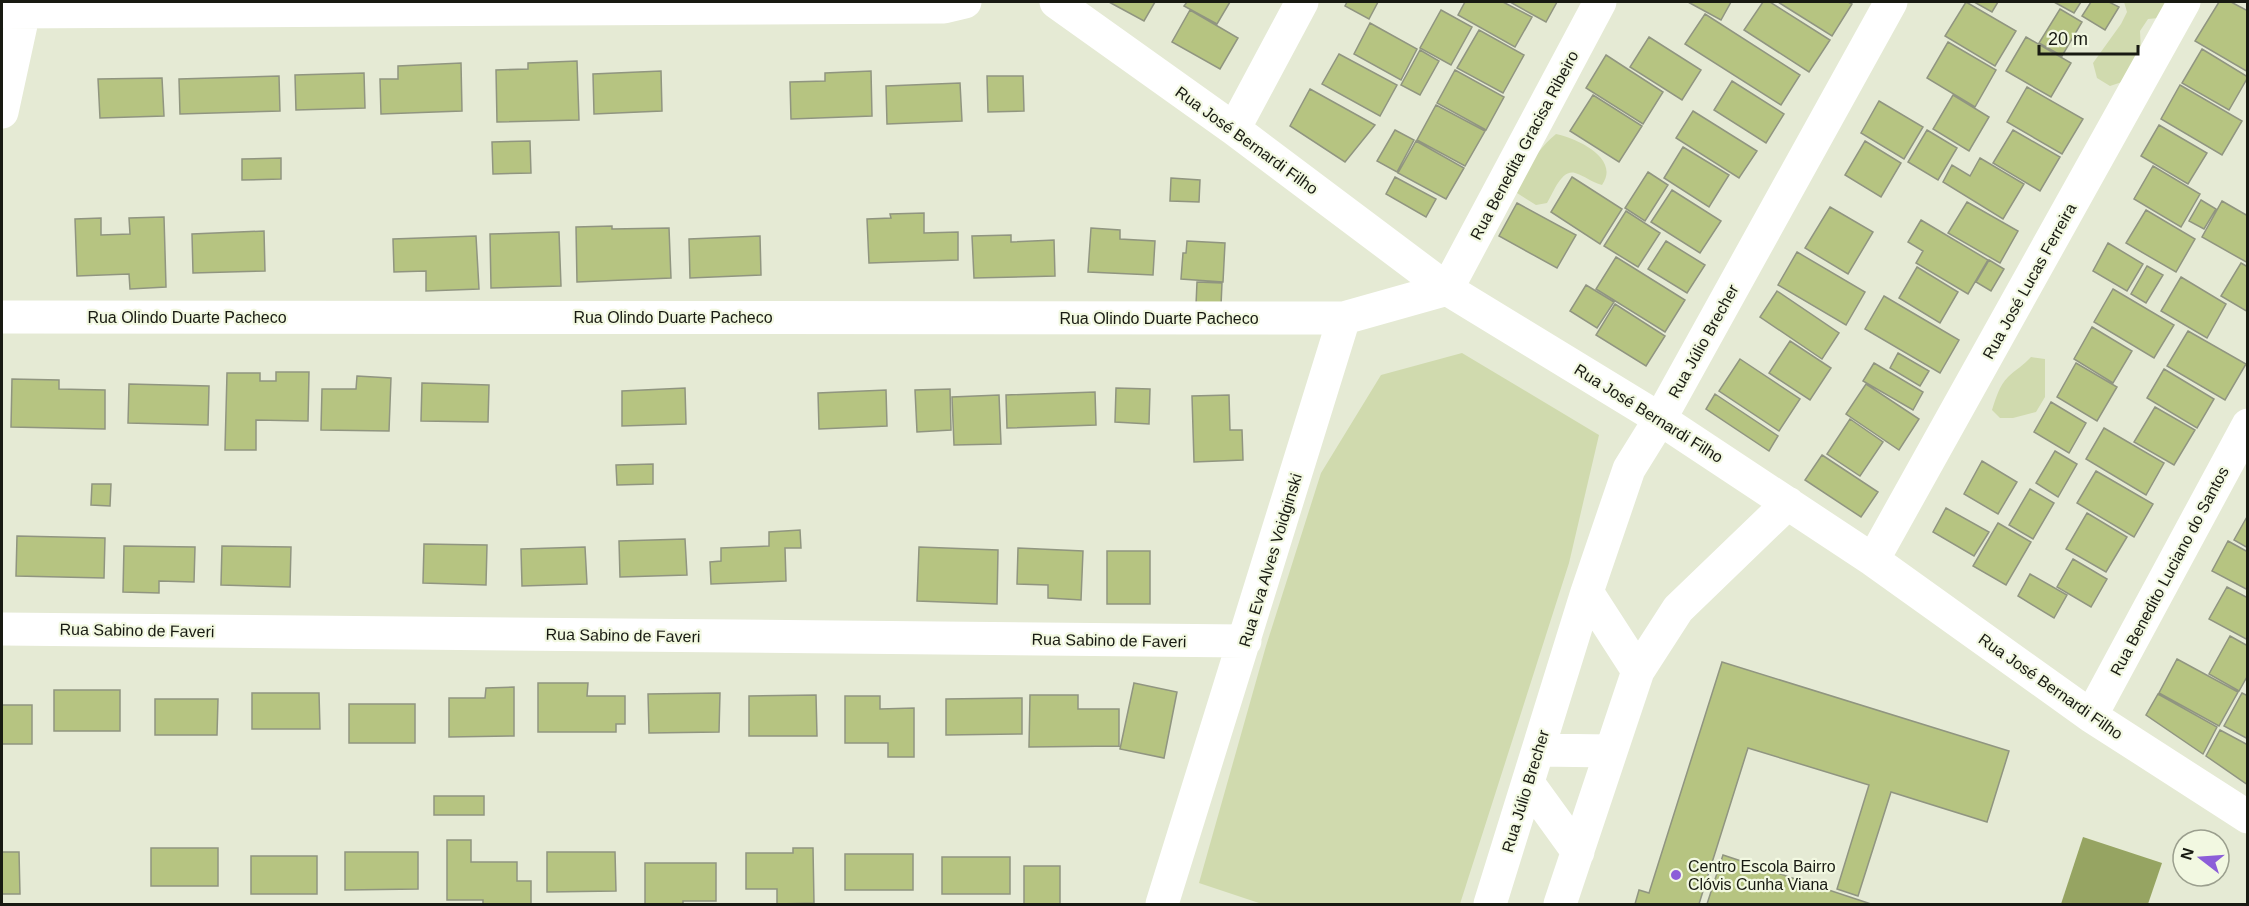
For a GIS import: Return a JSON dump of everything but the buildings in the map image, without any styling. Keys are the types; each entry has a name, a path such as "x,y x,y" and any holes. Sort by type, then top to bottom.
{"street":[{"path":"2,112 17,9 944,7 965,2"},
{"name":"Rua José Bernardi Filho","path":"1056,2 1234,129 1448,288 1660,418 1873,560 2091,716 2247,817"},
{"path":"1234,129 1302,2"},
{"name":"Rua Benedita Gracisa Ribeiro","path":"1448,288 1600,2"},
{"name":"Rua Júlio Brecher","path":"1490,904 1587,592 1629,469 1660,418 1892,2"},
{"name":"Rua José Lucas Ferreira","path":"1873,560 2184,2"},
{"path":"1344,318 1448,288"},
{"name":"Rua Olindo Duarte Pacheco","path":"2,317 1344,318"},
{"name":"Rua Eva Alves Voidginski","path":"1162,904 1344,318"},
{"name":"Rua Benedito Luciano do Santos","path":"2091,716 2247,425"},
{"path":"1560,904 1638,671 1678,609 1788,503"},
{"path":"1587,592 1638,671"},
{"name":"Rua Sabino de Faveri","path":"2,629 1245,641"},
{"path":"1539,750 1611,751"},
{"path":"1528,783 1578,852"}],"shaded area":[{"path":"2124,2 2185,2 2169,17 2148,19 2140,31 2141,51 2122,82 2110,86 2097,78 2093,63 2121,24 2127,12"},
{"path":"1556,134 1574,140 1594,151 1606,166 1606,175 1602,185 1579,174 1570,173 1562,178 1547,203 1536,205 1517,193 1532,160"},
{"path":"1462,353 1599,435 1569,563 1460,904 1262,904 1199,883 1266,646 1321,473 1381,375"},
{"path":"2031,357 2045,359 2045,397 2036,412 2013,418 2000,418 1992,410 2000,388 2008,377"},
{"path":"2083,837 2162,863 2148,904 2061,904"}],"place":[{"name":"Centro Escola Bairro Clóvis Cunha Viana","path":"1676,875"}]}
